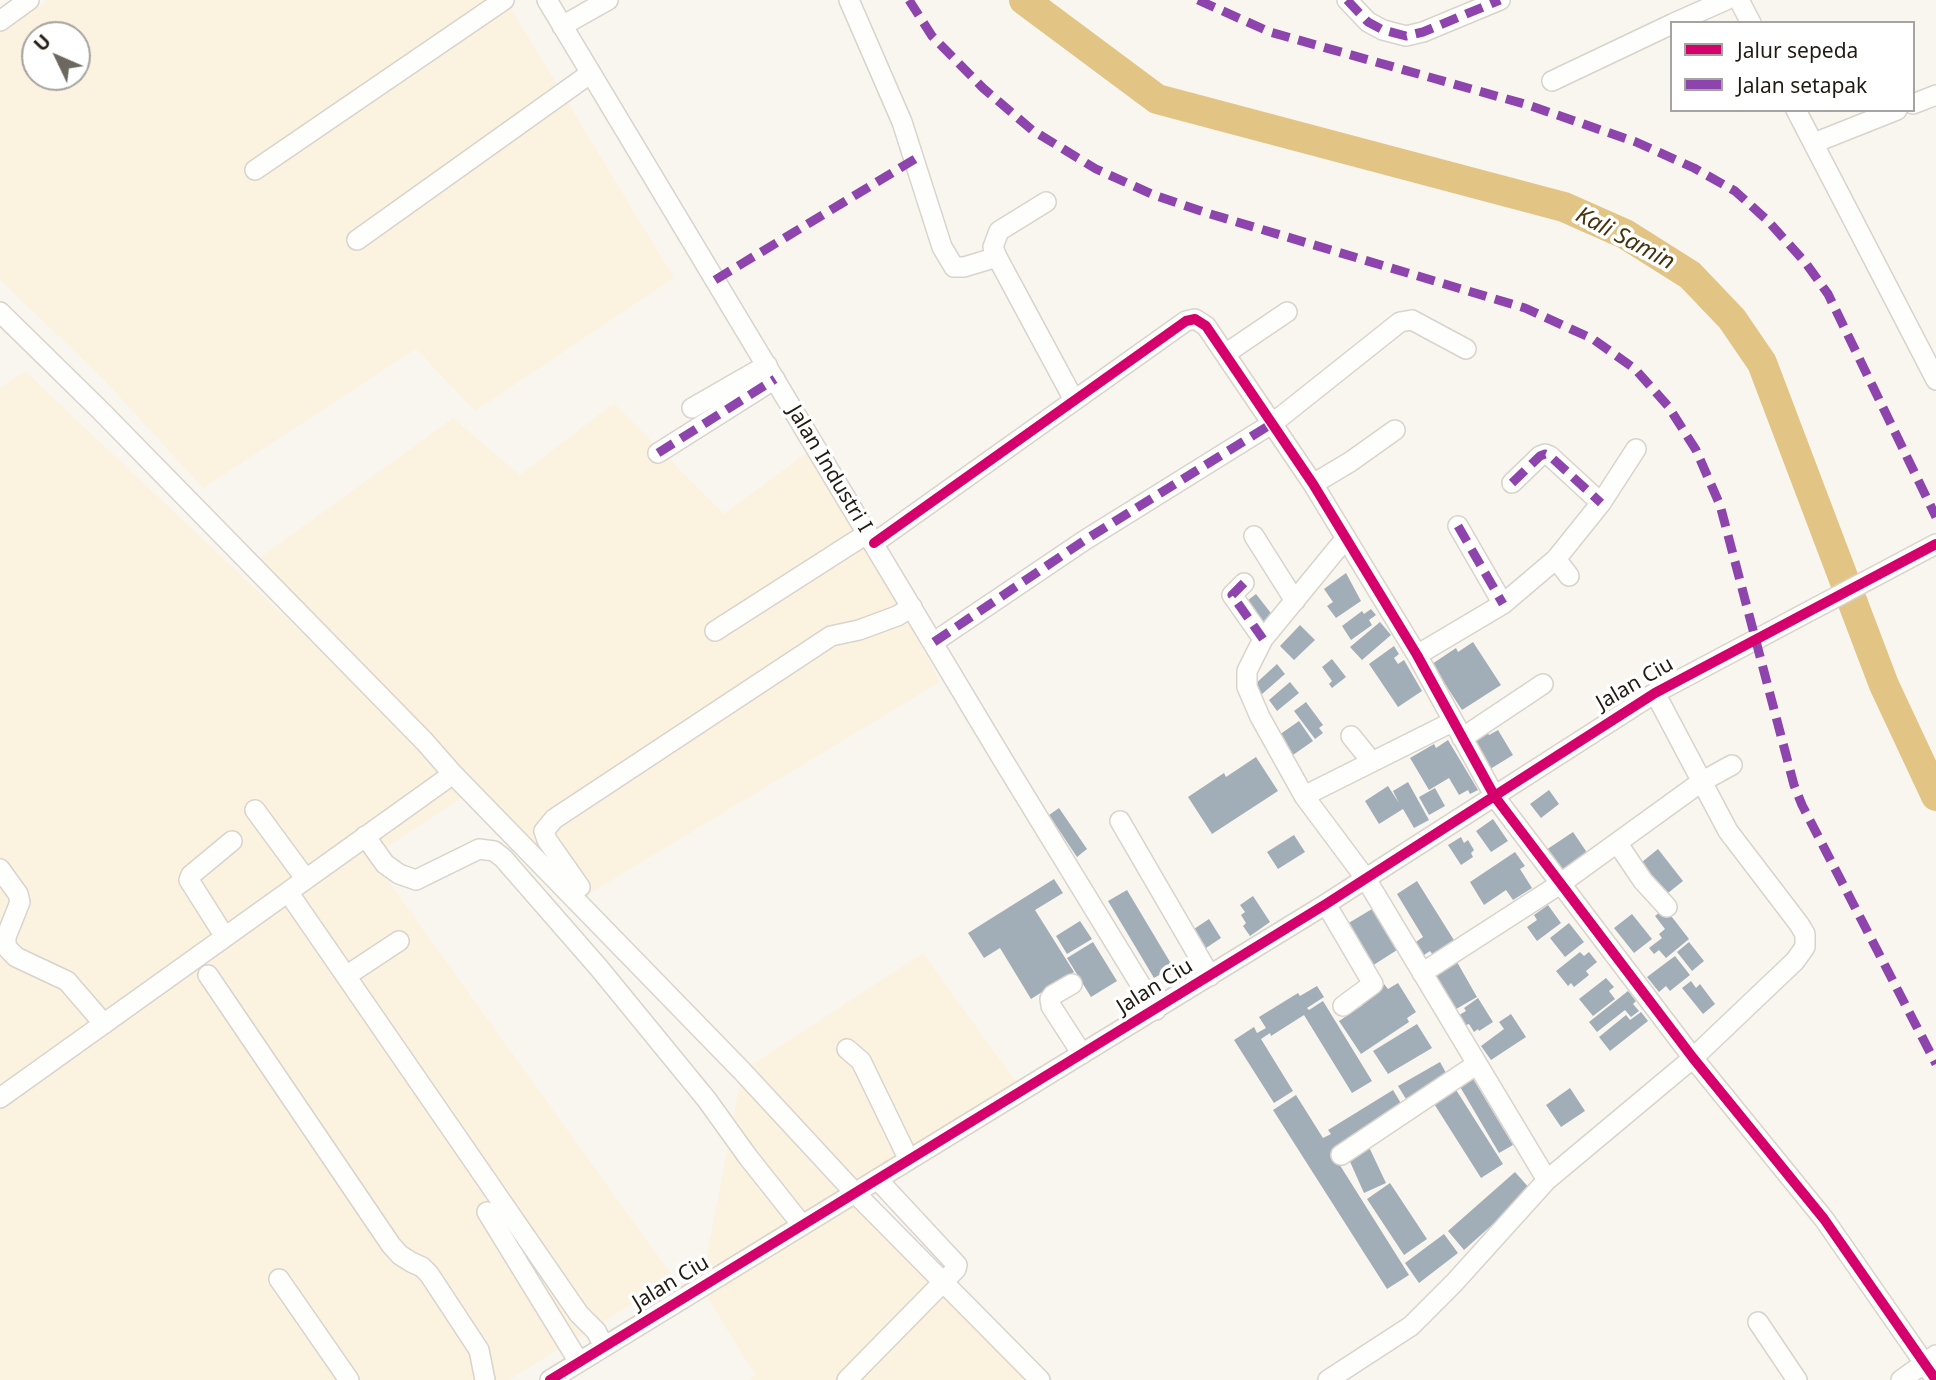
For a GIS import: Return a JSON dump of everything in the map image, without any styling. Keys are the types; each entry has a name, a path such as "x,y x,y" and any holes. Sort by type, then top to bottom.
{"street":[{"path":"0,21 29,0"},
{"path":"255,170 504,0"},
{"name":"Jalan Industri I","path":"547,0 1156,1010"},
{"path":"562,26 608,0"},
{"path":"849,0 902,122 942,247 954,267 964,267 997,257"},
{"path":"1347,0 1368,22 1383,30 1406,36 1423,32 1500,0"},
{"path":"1678,21 1726,0"},
{"path":"1739,0 1750,21"},
{"path":"1552,81 1670,24"},
{"path":"357,240 591,73"},
{"path":"1915,103 1936,95"},
{"path":"1797,112 1929,350 1936,380"},
{"path":"1814,143 1892,112"},
{"path":"1046,202 999,231 993,247 1074,400"},
{"path":"1225,354 1286,312"},
{"path":"0,313 425,742 742,1071 855,1193 1040,1380"},
{"path":"716,631 871,538 1186,321 1195,319 1206,326 1313,484 1417,655 1495,797 1693,1058 1824,1219 1932,1367 1901,1380"},
{"path":"934,642 1105,527 1273,423 1400,322 1412,320 1466,349"},
{"path":"692,408 771,372"},
{"path":"658,453 771,372"},
{"path":"1313,484 1395,430"},
{"path":"1417,655 1503,604 1556,559 1601,503 1636,449"},
{"path":"1512,483 1545,454 1601,503"},
{"path":"1458,526 1503,604"},
{"path":"1254,536 1295,601"},
{"path":"1346,538 1263,639 1247,671 1247,688 1260,718 1304,796 1366,879 1547,1181"},
{"name":"Jalan Ciu","path":"550,1380 1156,1010 1655,693 1936,544"},
{"path":"1556,559 1569,576"},
{"path":"1244,583 1232,595 1263,639"},
{"path":"580,887 547,840 544,831 554,819 831,636 897,617 912,607"},
{"path":"1304,796 1372,762 1457,730 1543,684"},
{"path":"1328,1380 1411,1326 1547,1181 1693,1058 1795,961 1805,947 1805,934 1799,923 1736,842 1655,693"},
{"path":"1351,736 1372,762"},
{"path":"1422,973 1560,884 1701,782 1732,765"},
{"path":"0,1098 453,774"},
{"path":"255,810 305,878"},
{"path":"1120,821 1210,976"},
{"path":"365,835 386,864 399,874 416,880 479,849 494,851 503,858 599,968 707,1100 802,1225"},
{"path":"225,937 189,880 191,875 232,841"},
{"path":"1618,844 1643,881 1667,907"},
{"path":"0,869 18,894 20,902 6,937 6,946 16,957 67,981 104,1024"},
{"path":"288,892 579,1314 596,1331 604,1346"},
{"path":"1326,904 1373,984 1343,1006"},
{"path":"346,976 399,941"},
{"path":"208,975 391,1245 400,1255 422,1266 429,1274 479,1350 485,1380"},
{"path":"1072,984 1053,995 1050,999 1051,1006 1082,1054"},
{"path":"847,1049 861,1061 909,1160"},
{"path":"1341,1155 1477,1064"},
{"path":"847,1380 956,1269 956,1262 877,1179"},
{"path":"486,1212 579,1362"},
{"path":"279,1279 349,1380"},
{"path":"1758,1322 1797,1380"}],"shaded area":[{"path":"48,0 506,0 674,278 475,411 416,349 203,488 102,378 0,280 0,33"},
{"path":"25,371 463,785 251,564 453,418 520,475 614,403 724,514 816,446 940,682 577,901 471,792 371,857 674,1278 509,1380 0,1380 0,388"},
{"path":"923,953 1022,1090 860,1188 1043,1380 749,1380 755,1375 701,1287 742,1071"}],"building":[{"path":"1346,573 1361,601 1336,618 1327,606 1333,602 1324,589"},
{"path":"1256,594 1274,617 1262,627 1243,604"},
{"path":"1371,609 1376,615 1369,620 1372,625 1351,640 1342,626 1362,611 1364,614"},
{"path":"1380,622 1391,635 1362,660 1350,647"},
{"path":"1300,625 1315,640 1294,660 1280,646"},
{"path":"1473,642 1501,685 1462,710 1432,664 1456,648 1458,652"},
{"path":"1394,646 1399,654 1394,658 1398,664 1404,660 1422,691 1398,707 1369,664"},
{"path":"1332,659 1346,677 1332,688 1329,684 1332,681 1322,667"},
{"path":"1277,664 1285,674 1261,695 1253,686"},
{"path":"1290,682 1299,693 1277,711 1269,700"},
{"path":"1306,702 1323,725 1319,728 1323,733 1315,739 1294,711"},
{"path":"1299,721 1313,741 1293,755 1289,750 1284,754 1279,735"},
{"path":"1485,728 1489,735 1498,730 1513,755 1487,771 1467,739"},
{"path":"1448,740 1478,790 1470,794 1468,790 1459,795 1449,778 1429,790 1410,758 1434,744 1436,748"},
{"path":"1256,757 1278,791 1212,834 1188,797 1224,773 1226,777"},
{"path":"1408,782 1429,820 1414,828 1403,809 1379,824 1365,801 1388,786 1399,803 1393,791"},
{"path":"1435,788 1445,806 1429,815 1419,797"},
{"path":"1549,790 1559,804 1541,818 1530,804"},
{"path":"1059,808 1087,849 1077,857 1049,815"},
{"path":"1493,819 1508,841 1491,852 1476,831"},
{"path":"1573,832 1588,854 1557,874 1543,852"},
{"path":"1294,835 1305,852 1278,869 1267,852"},
{"path":"1461,837 1464,843 1468,840 1474,850 1471,853 1473,857 1461,865 1448,845"},
{"path":"1658,849 1683,881 1663,897 1637,866"},
{"path":"1515,852 1525,866 1520,869 1532,888 1513,900 1506,890 1484,905 1470,882"},
{"path":"1054,879 1063,893 1035,910 1074,972 1031,999 1000,948 984,958 968,933"},
{"path":"1417,881 1457,945 1435,958 1430,951 1421,957 1413,944 1423,937 1397,894"},
{"path":"1127,890 1173,967 1154,978 1108,901"},
{"path":"1253,896 1270,922 1250,936 1243,926 1246,923 1241,915 1245,912 1240,905"},
{"path":"1548,905 1561,923 1537,941 1527,927 1537,920 1534,915"},
{"path":"1665,908 1689,939 1666,958 1659,950 1654,954 1649,948 1662,938 1659,934 1665,929 1655,916"},
{"path":"1372,909 1397,950 1372,966 1347,924"},
{"path":"1632,914 1652,939 1634,953 1614,928"},
{"path":"1209,919 1221,938 1203,950 1191,931"},
{"path":"1080,921 1092,939 1067,954 1056,936"},
{"path":"1569,923 1584,942 1565,957 1550,938"},
{"path":"1093,942 1117,981 1091,997 1067,958"},
{"path":"1689,942 1704,961 1692,971 1677,952"},
{"path":"1580,952 1584,956 1589,952 1597,962 1586,971 1589,975 1574,987 1571,983 1568,986 1556,971"},
{"path":"1675,956 1690,975 1670,991 1666,986 1659,992 1647,977"},
{"path":"1457,962 1477,997 1451,1012 1431,976"},
{"path":"1606,978 1614,987 1609,991 1615,999 1593,1016 1579,999"},
{"path":"1691,981 1696,988 1700,984 1715,1004 1703,1014 1682,988"},
{"path":"1398,983 1416,1012 1407,1018 1409,1022 1361,1054 1339,1021 1363,1005 1359,1000 1384,984 1388,989"},
{"path":"1317,986 1324,997 1307,1008 1309,1010 1323,1001 1372,1081 1352,1093 1304,1015 1271,1036 1270,1033 1261,1039 1293,1091 1274,1103 1234,1040 1254,1027 1257,1033 1266,1028 1259,1017 1298,993 1300,996"},
{"path":"1628,991 1636,1001 1633,1004 1639,1011 1631,1017 1625,1010 1597,1032 1589,1022"},
{"path":"1478,998 1493,1022 1474,1032 1459,1015"},
{"path":"1641,1012 1648,1021 1610,1051 1599,1037 1626,1015 1630,1020"},
{"path":"1511,1014 1526,1037 1491,1060 1481,1046 1504,1029 1499,1022"},
{"path":"1417,1024 1432,1048 1388,1074 1373,1051"},
{"path":"1440,1062 1450,1080 1409,1104 1398,1086"},
{"path":"1472,1077 1513,1145 1499,1153 1459,1085"},
{"path":"1453,1085 1503,1164 1481,1178 1431,1099"},
{"path":"1570,1088 1585,1111 1561,1127 1546,1105"},
{"path":"1393,1090 1405,1110 1331,1151 1409,1275 1387,1289 1273,1110 1296,1095 1323,1138 1331,1134 1328,1130"},
{"path":"1368,1145 1386,1183 1364,1193 1347,1155"},
{"path":"1515,1172 1531,1190 1464,1250 1448,1231"},
{"path":"1390,1183 1427,1239 1404,1255 1367,1199"},
{"path":"1444,1234 1458,1253 1419,1283 1405,1263"}],"waterway":[{"name":"Kali Samin","path":"1024,0 1157,99 1564,207 1625,234 1690,275 1732,319 1762,363 1884,685 1936,796"}],"marked path":[{"path":"909,0 932,36 983,88 1032,130 1096,169 1154,195 1207,213 1525,308 1593,339 1635,369 1668,406 1696,450 1720,505 1794,785 1936,1064"},
{"path":"1198,0 1270,32 1528,105 1636,142 1694,168 1735,191 1767,220 1805,262 1828,294 1936,517"},
{"path":"1347,0 1368,22 1383,30 1406,36 1423,32 1500,0"},
{"path":"715,280 915,159"},
{"path":"658,453 775,379"},
{"path":"934,642 1085,540 1273,423"},
{"path":"1512,483 1545,454 1601,503"},
{"path":"1458,526 1503,604"},
{"path":"1244,583 1232,595 1263,639"}],"cycle path":[{"path":"874,543 1186,321 1195,319 1206,326 1313,484 1417,655 1495,797 1693,1058 1824,1219 1936,1380"},
{"path":"550,1380 1326,904 1655,693 1936,544"}]}
